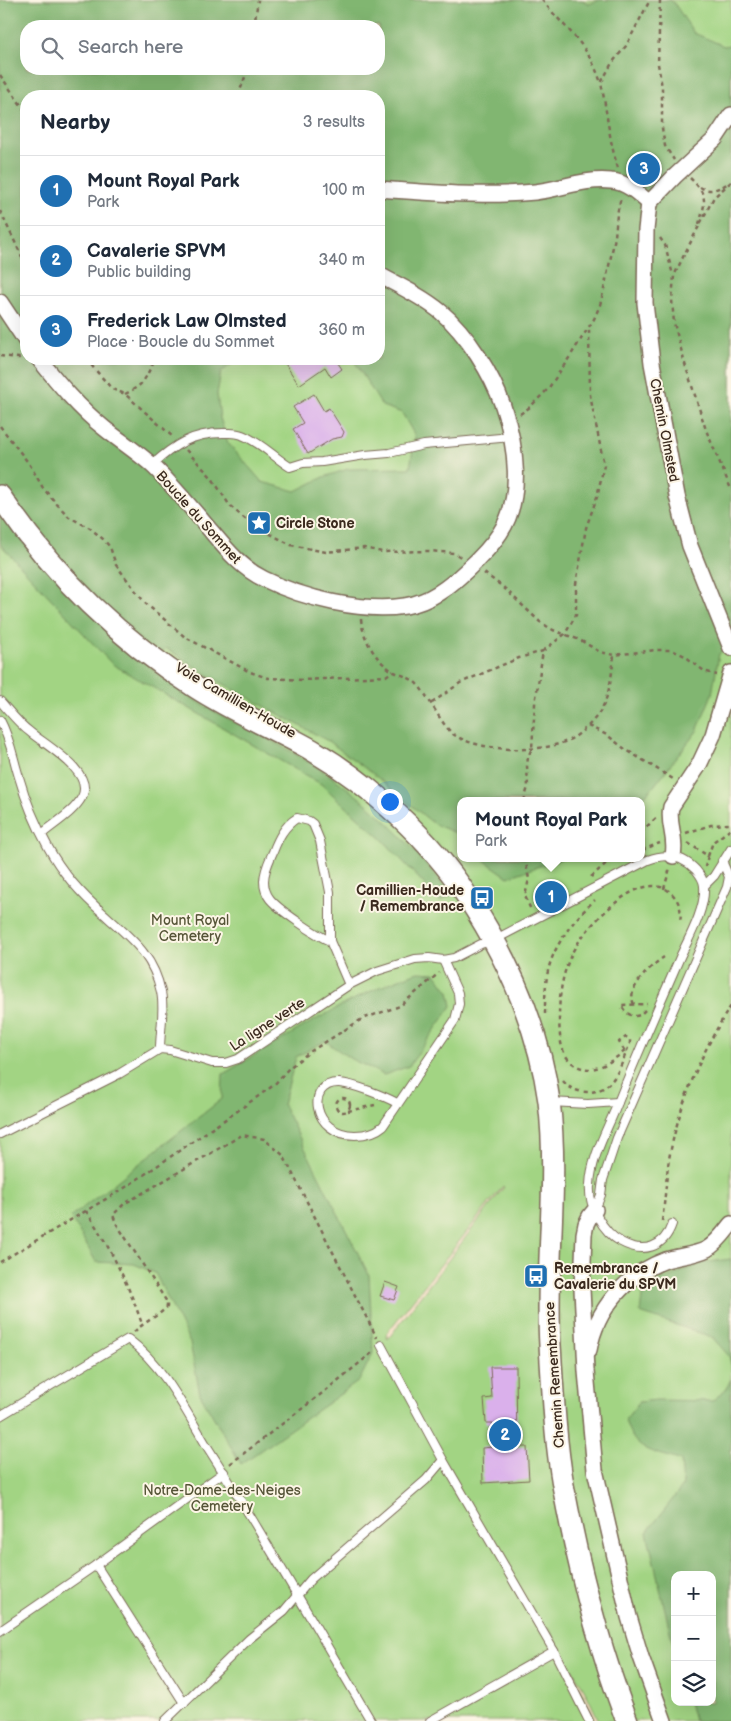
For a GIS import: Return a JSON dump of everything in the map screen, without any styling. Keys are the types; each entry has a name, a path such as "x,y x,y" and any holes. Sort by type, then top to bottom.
{"street":[{"path":"385,189 468,195 536,192 594,180 613,181 635,190 649,204 674,177 715,139 731,116"},
{"name":"Chemin Olmsted","path":"649,204 646,230 645,303 648,343 677,496 690,546 697,568 731,648"},
{"name":"Boucle du Sommet","path":"44,365 57,382 90,416 152,465 232,556 247,569 278,586 306,595 359,606 389,607 419,602 442,591 457,580 474,564 501,532 510,513 515,470 511,437 496,388 469,343 441,313 385,278"},
{"path":"0,302 20,332"},
{"name":"Voie Camillien-Houde","path":"0,485 31,528 83,588 120,623 160,656 193,678 319,747 345,764 383,794 421,829 433,843 441,859 494,940"},
{"name":"Voie Camillien-Houde","path":"0,496 48,560 96,610 125,636 169,670 212,697 303,745 339,768 389,808 441,859"},
{"path":"671,863 675,837 669,814 671,807 699,764 713,735 726,696 727,673"},
{"name":"Chemin Remembrance","path":"494,940 527,1012 541,1059 549,1102 552,1157 549,1340 555,1421 563,1483 586,1594 609,1673 627,1721"},
{"path":"595,1210 586,1224 584,1234 582,1289 586,1371 596,1470 630,1617 664,1721"},
{"path":"586,1371 596,1325 610,1302 624,1286 656,1264 708,1248 718,1240 731,1224"}],"lane":[{"path":"152,465 180,443 194,436 235,433 250,438 290,467 303,463 389,453 424,445 511,437"},
{"path":"0,701 28,731 73,766 84,782 83,796 75,806 42,834"},
{"path":"0,720 8,737 18,777 30,812 48,848 63,871 84,895 140,946 149,959 159,983 163,1007 160,1049 120,1074 0,1134"},
{"path":"330,941 320,937 293,918 271,900 266,892 265,873 274,849 289,822 297,818 313,824 320,841 330,892 330,941 349,985"},
{"path":"704,885 714,876 731,849"},
{"name":"La ligne verte","path":"645,862 663,856 671,863"},
{"path":"671,863 681,858 695,869 701,876 704,885 704,897 696,921 598,1150 590,1176 590,1195 595,1210 604,1226 621,1242 635,1247 650,1246 664,1240 669,1234 672,1224"},
{"path":"595,1210 601,1195 608,1161 617,1138 727,887 729,877 722,861"},
{"name":"La ligne verte","path":"160,1049 170,1050 212,1063 226,1063 238,1059 349,985 377,971 415,959 429,958 444,964 644,862"},
{"path":"397,1104 386,1098 348,1085 333,1084 326,1086 322,1090 317,1105 319,1115 324,1123 340,1133 363,1135 379,1130 383,1126 455,1020 459,1004 458,992 444,964"},
{"path":"549,1102 588,1104 618,1102"},
{"path":"0,1416 128,1339 140,1348 164,1376 224,1472 371,1721"},
{"path":"380,1345 443,1460 554,1651 590,1721"},
{"path":"165,1721 249,1638 284,1611 311,1578 426,1480 443,1460"},
{"path":"0,1631 96,1565 224,1472"},
{"path":"96,1565 184,1703"},
{"path":"430,1721 554,1651"}],"path":[{"path":"255,20 258,0"},
{"path":"515,417 530,407 548,388 589,328 600,305 615,238 617,214 624,185 613,152 601,83 596,67 587,51 542,0"},
{"path":"601,83 612,63 626,46 650,0"},
{"path":"660,0 658,64 662,87 662,128 665,146 675,161"},
{"path":"0,75 20,103"},
{"path":"240,90 246,75"},
{"path":"690,178 705,190 713,190 731,182"},
{"path":"674,276 714,198 731,182"},
{"path":"695,234 706,204 703,192 699,186"},
{"path":"0,211 20,253"},
{"path":"646,230 660,238 665,245 674,276 672,300 674,323 706,430 731,489"},
{"path":"432,703 460,683 519,658 543,651 565,634 576,615 576,584 586,528 597,497 604,465 590,395 589,328"},
{"path":"0,356 20,358"},
{"path":"91,365 112,389 125,394 180,443 212,478 230,506 250,522 291,545 326,552 364,548 382,552 429,551 454,553 474,564 503,587 540,622 600,652 614,655 672,650 686,656 704,671 716,675 727,673"},
{"path":"125,394 138,388 146,379 152,365"},
{"path":"0,426 30,465 43,488 54,502 69,517 90,528 103,539 110,547 116,565 145,603 185,637 250,672 268,678 303,680 386,676 393,671"},
{"path":"359,606 362,625 369,645 378,659 393,671 413,680 455,736 489,748 513,750 551,745 570,739 588,726 601,710 611,683 614,655"},
{"path":"525,797 528,787 528,757 532,748 535,704 543,651"},
{"path":"588,726 607,735 625,749 685,787"},
{"path":"705,868 713,842 731,829"},
{"path":"675,837 684,840 708,856"},
{"path":"526,862 529,879 526,896 531,910"},
{"path":"664,888 671,863"},
{"path":"625,1052 607,1065 592,1069 578,1066 568,1058 561,1045 559,1022 560,994 564,973 579,941 594,922 607,909 641,889 652,886 664,888 671,893 678,902 681,912 680,921"},
{"path":"545,1017 547,976 551,961 570,927 598,897"},
{"path":"666,962 670,953"},
{"path":"636,1004 621,1005 629,1014 638,1016 644,1012 647,1004 633,1003 632,998 639,980 664,957"},
{"path":"0,1262 126,1187 274,1085 289,1068 308,1053 362,1019 400,1006 444,964"},
{"path":"660,1225 670,1154 682,1112 707,1048 731,1006"},
{"path":"561,1079 569,1087 577,1091 600,1090 614,1078 630,1041 626,1037 619,1042 625,1052"},
{"path":"348,1110 350,1106 348,1100 339,1099 335,1105 337,1110 344,1113 348,1110 377,1105 386,1098"},
{"path":"128,1339 142,1324 164,1310 167,1307 167,1302 116,1223 113,1215 124,1204 242,1135 264,1140 283,1155 380,1345 325,1391 232,1462 224,1472"},
{"path":"86,1211 107,1244 133,1299 142,1324"}],"green space":[{"path":"0,0 731,0 731,1721 599,1721 585,1691 548,1627 570,1667 595,1721 0,1721","holes":["504,1187 388,1339 386,1334"]},
{"path":"0,0 582,0 589,4 600,0 670,0 694,33 724,46 731,45 731,643 719,654 712,694 697,731 644,797 457,797 457,834 434,824 372,773 328,741 211,677 166,648 149,666 182,692 316,766 360,798 399,834 451,896 440,901 382,839 321,784 112,664 0,544"},
{"path":"487,862 551,862 508,877"},
{"path":"418,972 435,973 449,992 452,1006 409,1066 384,1075 351,1059 325,1041 296,1057 283,1105 369,1275 373,1353 359,1381 241,1464 200,1394 190,1343 155,1273 134,1264 96,1262 71,1217 222,1099 223,1074 343,1005"},
{"path":"731,1259 731,1365 729,1356 712,1337 640,1313 643,1288 702,1263"},
{"path":"731,1379 731,1721 694,1721 690,1706 716,1706 716,1571 671,1571 671,1636 647,1532 683,1486 681,1461 653,1452 640,1445 629,1431 625,1420 639,1402 657,1400 712,1401 726,1389"}],"building":[{"path":"286,365 339,365 342,369 331,377 325,367 299,385"},
{"path":"314,394 324,411 329,408 344,432 342,437 332,439 308,454 293,429 303,423 293,407"},
{"path":"385,1282 399,1287 394,1300 380,1296"},
{"path":"490,1367 516,1367 517,1447 527,1447 529,1480 483,1483 482,1448 493,1447 493,1423 486,1423 484,1399 492,1398"}],"place":[{"name":"Frederick Law Olmsted","path":"644,169"},
{"name":"Circle Stone","path":"259,523"},
{"name":"Mount Royal Park","path":"551,897"},
{"name":"Camillien-Houde / Remembrance","path":"482,898"},
{"name":"Remembrance / Cavalerie du SPVM","path":"536,1276"},
{"name":"Cavalerie SPVM","path":"505,1435"}],"park label":[{"name":"Mount Royal Cemetery","path":"190,928"},
{"name":"Notre-Dame-des-Neiges Cemetery","path":"222,1498"}]}
